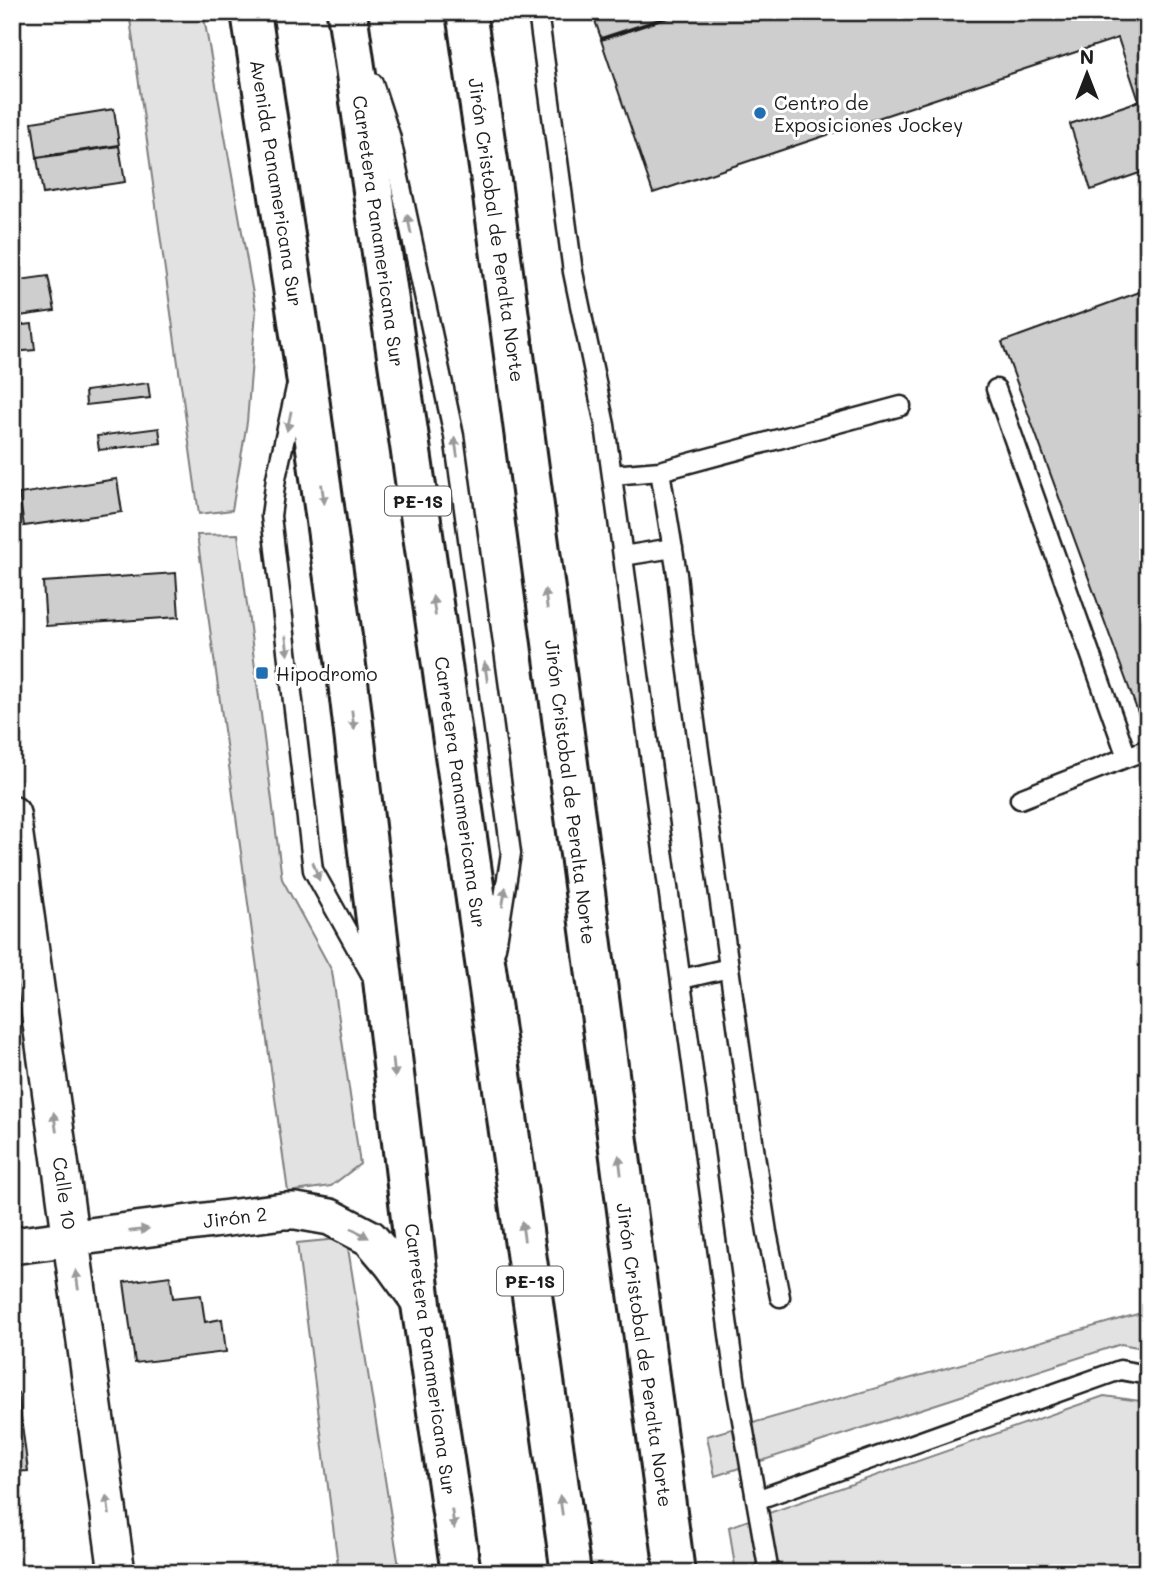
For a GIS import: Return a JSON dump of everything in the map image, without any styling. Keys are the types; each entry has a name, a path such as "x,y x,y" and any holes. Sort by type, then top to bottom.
{"main road":[{"name":"Avenida Panamericana Sur","path":"251,12 303,354"},
{"name":"Carretera Panamericana Sur","path":"349,12 571,1573"},
{"name":"Jirón Cristobal de Peralta Norte","path":"466,12 674,1573"},
{"name":"Carretera Panamericana Sur","path":"303,354 347,673 421,1304 461,1573"}],"street":[{"name":"Calle 10","path":"12,814 117,1573"},
{"name":"Jirón 2","path":"12,1246 296,1211 330,1217 370,1238 421,1304"}],"lane":[{"path":"538,12 573,272 605,425 734,1373 769,1573"},
{"path":"303,354 276,478 271,516 313,870 386,1000"},
{"path":"996,389 1127,757"},
{"path":"612,475 660,471 901,406"},
{"path":"660,471 673,548 767,1232 780,1297"},
{"path":"623,555 673,548"},
{"path":"1020,799 1148,749"},
{"path":"682,979 729,968"},
{"path":"756,1500 1119,1370 1148,1375"}],"shaded area":[{"path":"129,12 203,12 256,311 247,422 232,510 199,514"},
{"path":"238,534 282,879 332,971 360,1164 331,1186 288,1192 197,535"},
{"path":"338,1239 348,1248 400,1573 339,1573 297,1243"},
{"path":"1148,1311 1148,1349 1121,1344 715,1476 707,1436"},
{"path":"1104,1396 1148,1402 1148,1573 736,1573 729,1527"}],"building":[{"path":"592,12 681,12 601,38"},
{"name":"Centro de Exposiciones Jockey","path":"686,12 1148,12 1148,170 1091,190 1070,124 1139,101 1118,38 653,193 601,40"},
{"path":"114,109 119,145 37,157 32,122"},
{"path":"119,146 125,182 43,194 37,158"},
{"path":"48,276 55,311 12,317 12,281"},
{"path":"1148,289 1148,715 1140,718 1002,342"},
{"path":"32,324 35,350 12,352 12,326"},
{"path":"148,383 150,398 86,405 85,391"},
{"path":"159,428 161,443 99,450 97,436"},
{"path":"117,479 122,512 24,526 19,494"},
{"path":"176,573 179,617 46,626 43,582"},
{"path":"170,1276 173,1298 201,1295 205,1322 222,1319 226,1352 135,1363 124,1282"},
{"path":"18,1393 28,1471 12,1472 12,1394"}],"place":[{"name":"Centro de Exposiciones Jockey","path":"760,113"},
{"name":"Hipodromo","path":"262,673"}]}
